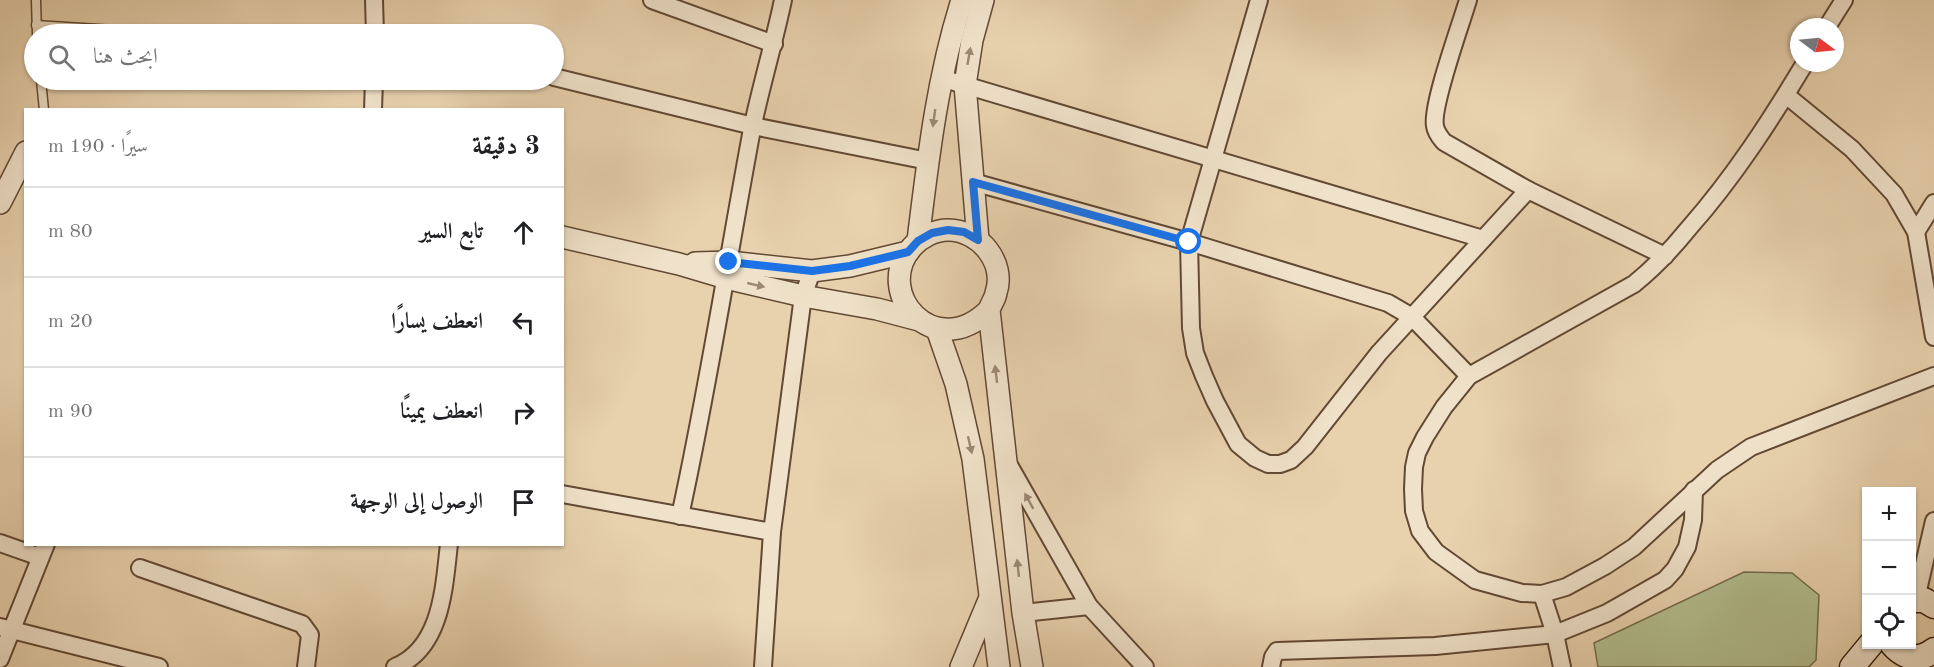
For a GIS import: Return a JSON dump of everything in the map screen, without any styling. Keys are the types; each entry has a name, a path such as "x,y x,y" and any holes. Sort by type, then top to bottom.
{"main road":[{"path":"1852,667 1868,649"}],"street":[{"path":"374,0 375,24"},
{"path":"652,0 774,44"},
{"path":"680,516 753,126 783,0"},
{"path":"963,0 949,42 941,78 913,246 900,269 900,288 907,306 928,324 956,384 973,459 999,667"},
{"path":"978,240 965,85 972,39 983,0"},
{"path":"1468,0 1436,106 1435,126 1438,135 1444,142 1528,190 1665,256"},
{"path":"1833,18 1844,0"},
{"path":"1256,1 1214,159 1189,242 1190,307 1195,353 1215,401 1238,444 1255,458 1268,464 1280,464 1291,460 1305,447 1378,353 1528,190"},
{"path":"1799,72 1740,166 1665,256 1634,284 1469,376 1444,407 1417,453 1413,489 1414,511 1420,531 1436,552 1475,580 1507,590 1542,594 1566,587 1634,547 1717,470 1751,447 1934,375"},
{"path":"941,78 1483,239"},
{"path":"564,79 753,126 928,161"},
{"path":"373,108 374,90"},
{"path":"1785,95 1852,149 1894,194 1916,232 1934,337"},
{"path":"0,203 24,156"},
{"path":"973,182 1189,242 1388,303 1412,317 1469,376"},
{"path":"1916,232 1934,202"},
{"path":"564,237 679,264 727,270 812,271 850,266 913,246 932,233 948,230 964,232 978,240 991,254 998,273 997,292 989,310 966,327 951,330 877,309 803,296 727,270"},
{"path":"763,667 772,532 803,296 812,271"},
{"path":"989,310 1023,613 1032,667"},
{"path":"1006,460 1089,606 1145,667"},
{"path":"1271,667 1272,657 1277,651 1435,646 1555,634 1607,613 1665,580 1675,568 1687,547 1693,520 1694,490"},
{"path":"564,494 772,532"},
{"path":"1924,600 1934,521"},
{"path":"0,543 43,550 6,628 0,659"},
{"path":"395,667 415,655 434,624 440,607 449,546"},
{"path":"140,567 302,624 310,635 306,667"},
{"path":"1542,594 1555,634 1562,667"},
{"path":"961,667 990,600"},
{"path":"1023,613 1089,606"},
{"path":"6,628 159,667"}],"lane":[{"path":"36,0 37,24"},
{"path":"42,90 44,108"}],"green space":[{"path":"1744,572 1792,573 1819,595 1816,660 1809,667 1598,667 1594,643"}],"route":[{"path":"729,262 812,271 850,266 908,252 918,241 932,233 948,230 964,232 978,240 973,182 1189,242"}]}
